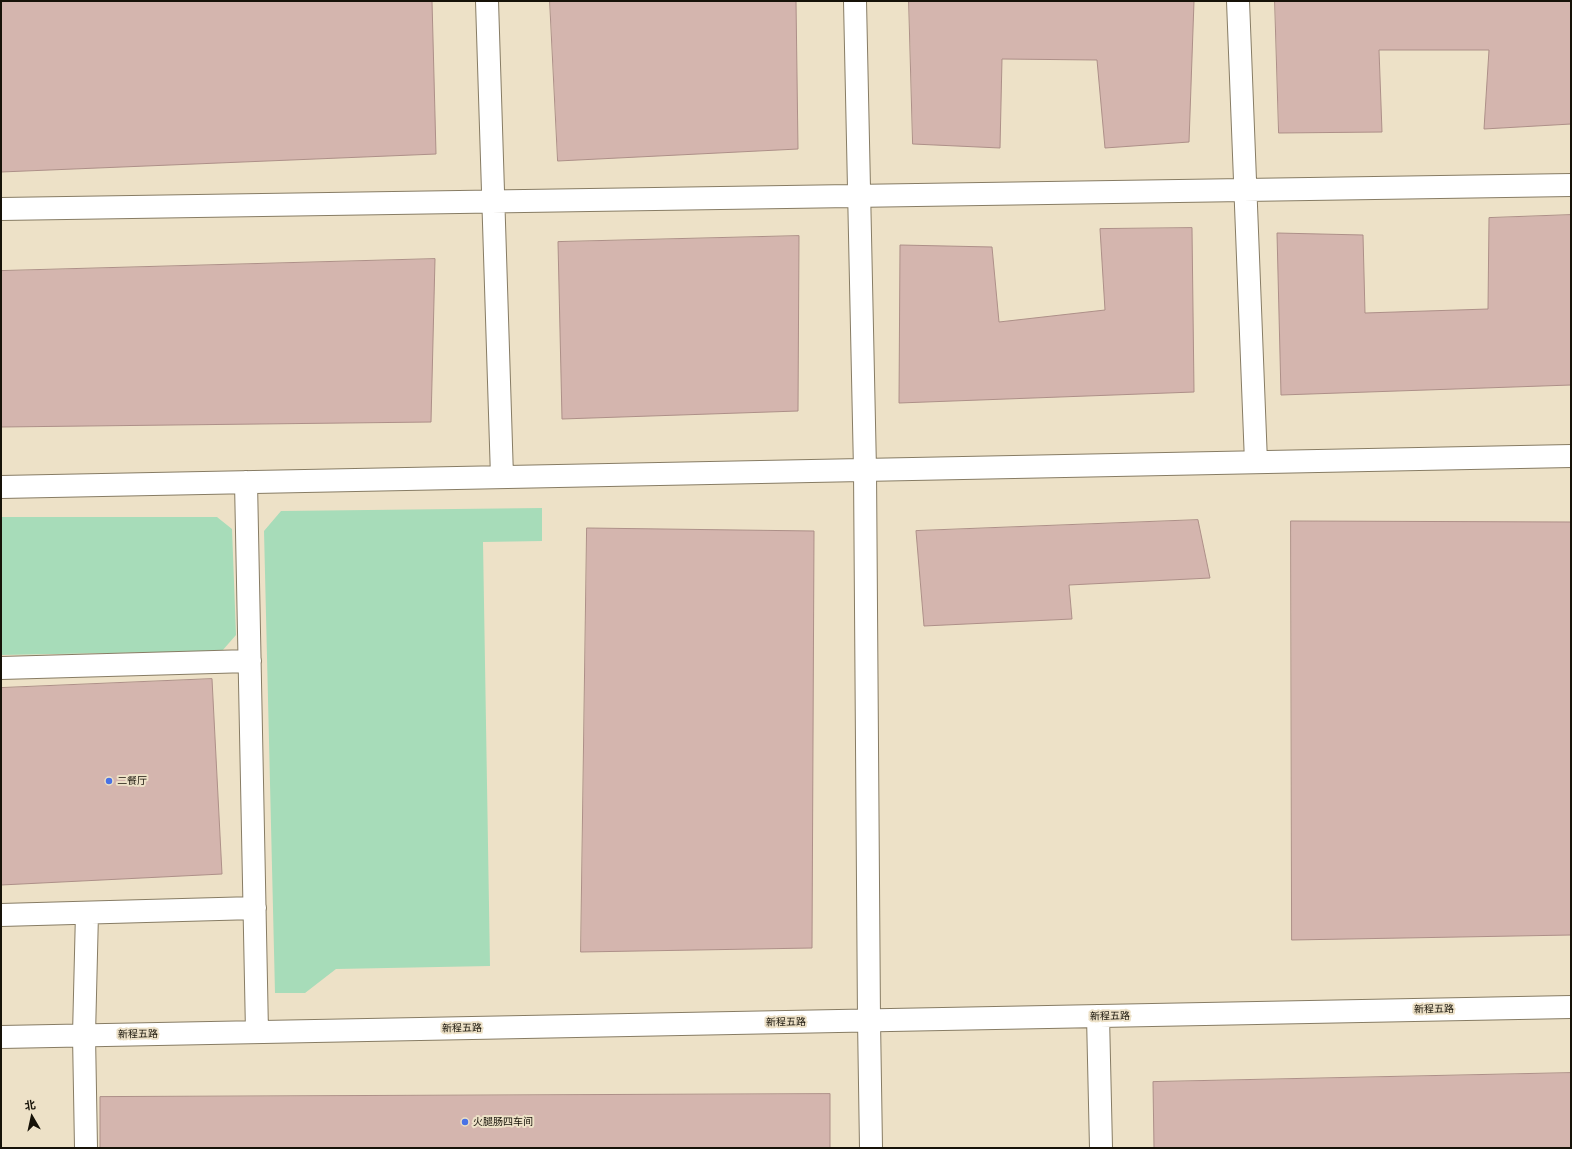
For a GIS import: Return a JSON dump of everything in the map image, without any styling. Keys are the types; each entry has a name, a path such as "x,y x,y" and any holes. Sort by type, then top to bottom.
{"street":[{"path":"487,1 502,477"},
{"path":"855,1 865,470 868,1020 871,1148"},
{"path":"1238,1 1256,462"},
{"path":"1,209 1571,186"},
{"path":"1,487 1571,456"},
{"path":"246,482 257,1032"},
{"path":"1,668 250,661"},
{"path":"1,915 254,908"},
{"path":"86,1148 84,1035 87,913"},
{"name":"新程五路","path":"1,1037 1571,1007"},
{"path":"1098,1016 1101,1148"}],"green space":[{"path":"542,508 542,541 483,542 490,966 336,969 305,993 275,993 264,531 281,511"},
{"path":"1,517 217,517 232,529 236,635 222,651 1,655"}],"building":[{"path":"432,1 436,154 1,172 1,2"},
{"path":"550,1 796,1 798,149 558,161"},
{"path":"909,1 1194,1 1189,142 1105,148 1097,60 1002,59 1000,148 913,144"},
{"path":"1275,1 1571,1 1571,124 1484,129 1489,50 1379,50 1382,132 1279,133"},
{"path":"1571,215 1571,385 1281,395 1277,233 1363,235 1365,313 1488,309 1489,218"},
{"path":"1192,228 1194,392 899,403 900,245 992,247 999,322 1105,310 1100,229"},
{"path":"799,236 798,411 562,419 558,242"},
{"path":"435,259 431,422 1,427 1,271"},
{"path":"1198,520 1210,578 1069,585 1072,619 924,626 916,531"},
{"path":"1291,521 1571,522 1571,935 1292,940"},
{"path":"587,528 814,531 812,948 581,952"},
{"name":"二餐厅","path":"212,679 222,874 1,885 1,688"},
{"path":"1571,1073 1571,1148 1154,1148 1153,1082"},
{"name":"火腿肠四车间","path":"830,1094 830,1148 100,1148 100,1097"}],"place":[{"name":"二餐厅","path":"109,781"},
{"name":"火腿肠四车间","path":"465,1122"}]}
